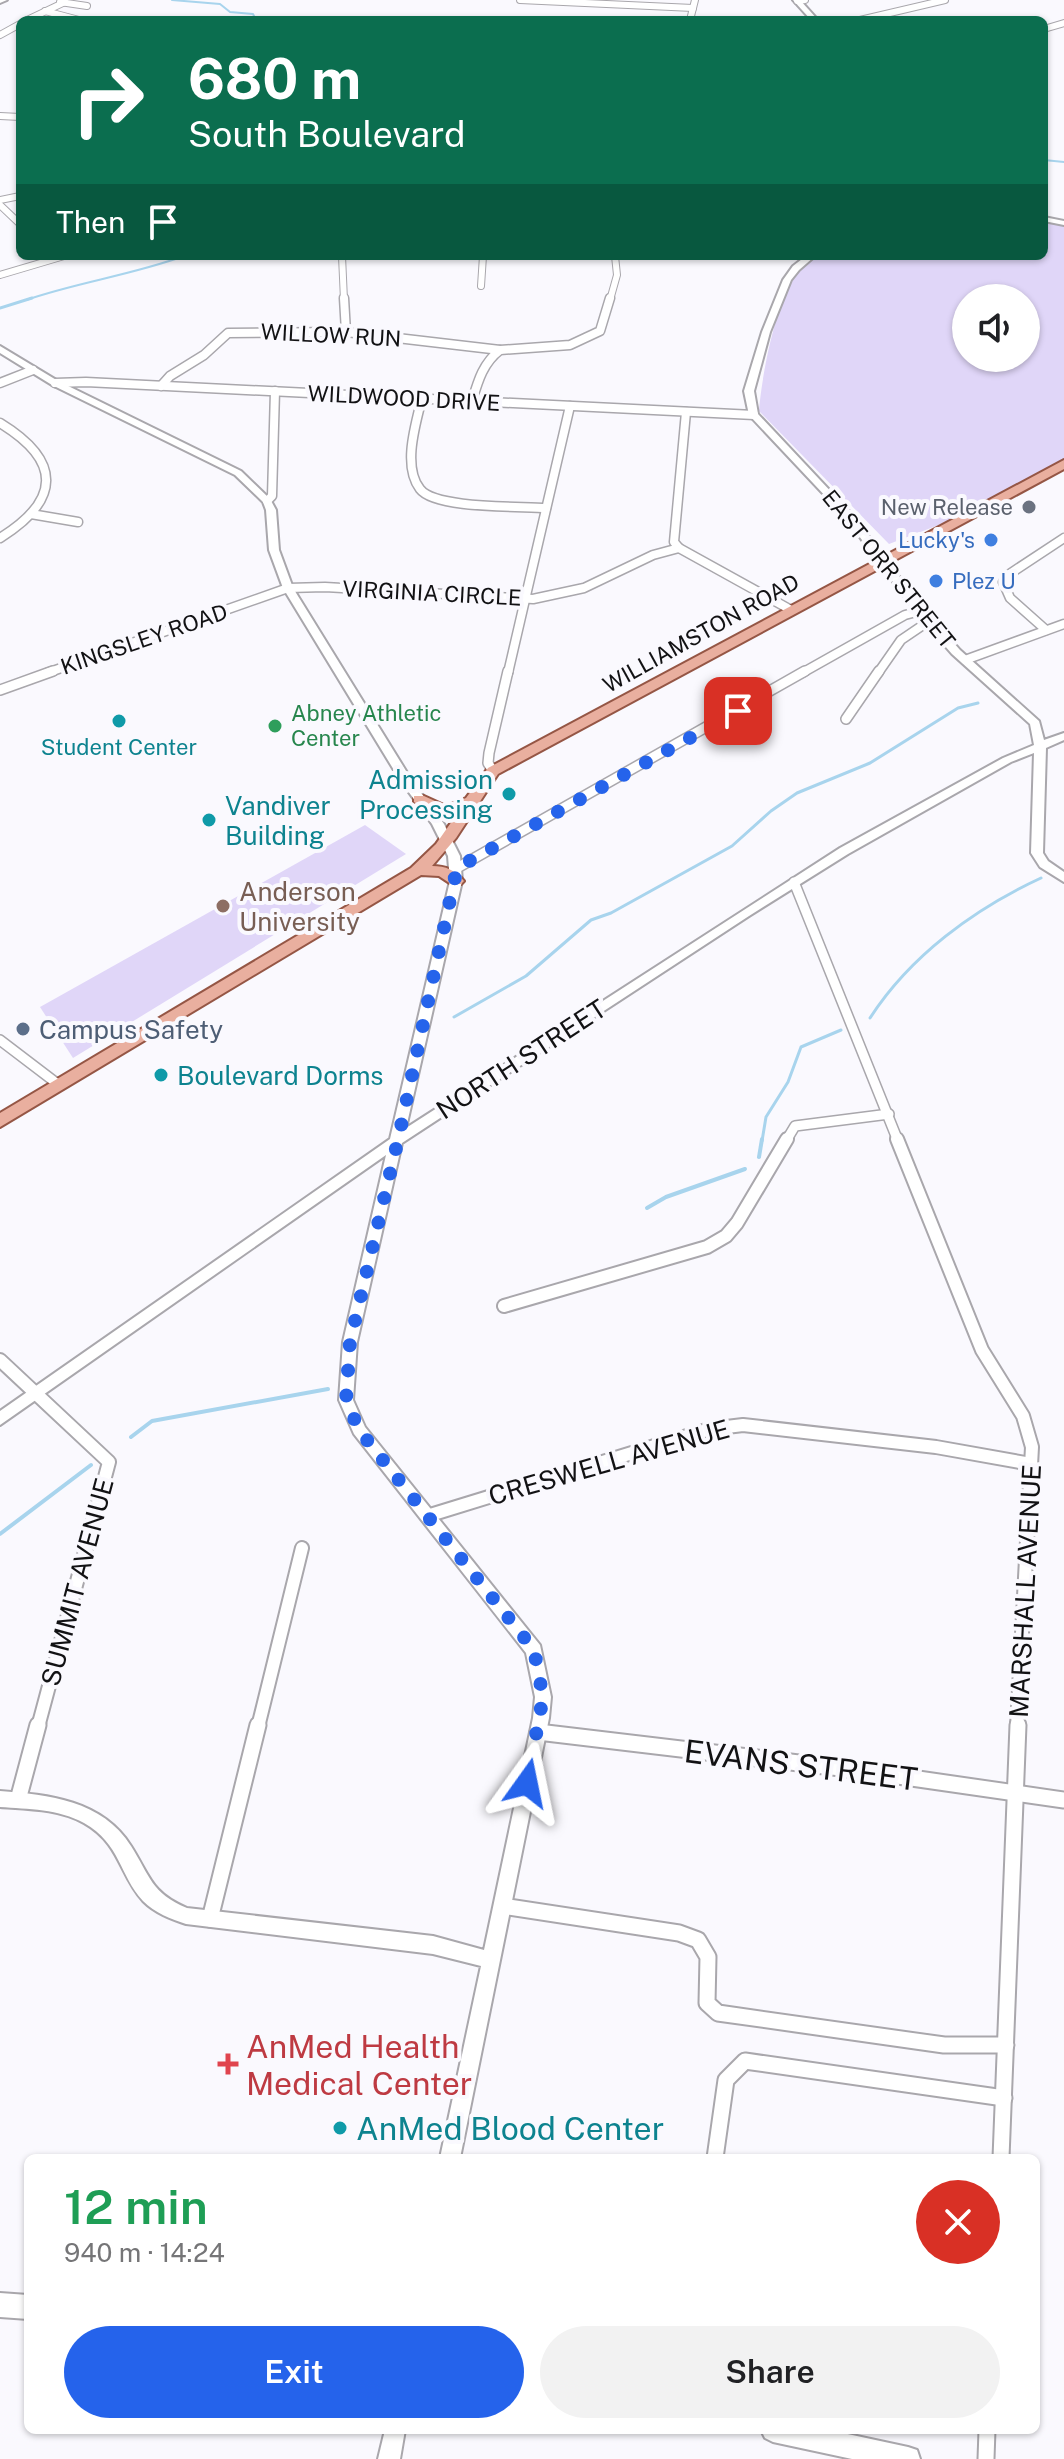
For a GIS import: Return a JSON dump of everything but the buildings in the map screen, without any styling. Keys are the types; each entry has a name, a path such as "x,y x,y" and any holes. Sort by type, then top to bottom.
{"main road":[{"name":"WILLIAMSTON ROAD","path":"0,1121 418,870 437,856 447,843 493,771 1064,464"},
{"path":"419,799 436,810 450,812 473,800"},
{"path":"418,870 457,874"},
{"path":"0,2305 24,2307"},
{"path":"788,2434 861,2454 908,2459"}],"street":[{"path":"54,0 87,6"},
{"path":"520,0 693,8"},
{"path":"691,16 695,0"},
{"path":"799,0 812,16"},
{"path":"877,16 945,0"},
{"path":"35,16 65,2"},
{"path":"44,11 63,16"},
{"path":"0,202 16,220"},
{"path":"0,275 51,260"},
{"path":"342,260 346,332"},
{"path":"481,286 483,260"},
{"name":"WILLOW RUN","path":"165,386 176,372 204,355 218,338 228,333 346,332 500,350 570,345 600,331 617,275 615,260"},
{"path":"754,415 749,391 766,332 787,280 807,260"},
{"path":"0,349 55,383 238,473 267,501 271,510 274,550 288,588 447,843 457,874 399,1139 350,1342 346,1400 359,1430 534,1650 543,1697 451,2154"},
{"path":"472,401 481,370 500,350"},
{"path":"0,383 33,370"},
{"name":"WILDWOOD DRIVE","path":"55,383 64,381 754,415"},
{"path":"267,501 272,496 275,391"},
{"path":"422,398 414,431 414,462 417,486 426,495 441,501 546,508"},
{"path":"493,771 488,763 489,753 570,406"},
{"path":"686,412 674,542 679,548 791,610"},
{"name":"EAST ORR STREET","path":"754,415 848,515 929,621 965,660 1030,716 1039,730 1040,746 1037,853 1044,864 1064,878"},
{"path":"0,423 35,445 46,461 48,477 44,499 14,531 0,538"},
{"path":"31,514 78,522"},
{"path":"1046,630 1010,598 1003,582 1008,575 1064,538"},
{"name":"VIRGINIA CIRCLE","path":"288,588 525,599 584,588 653,555 679,548"},
{"name":"KINGSLEY ROAD","path":"0,690 288,588"},
{"path":"457,874 905,615 920,611"},
{"path":"846,719 901,640 929,621"},
{"path":"965,660 1064,624"},
{"name":"NORTH STREET","path":"0,1419 399,1139 794,882 1007,760 1064,736"},
{"name":"MARSHALL AVENUE","path":"794,882 982,1350 1023,1416 1032,1447 1014,1793 1001,2154"},
{"path":"0,1040 59,1085"},
{"path":"504,1306 707,1247 726,1236 737,1223 795,1126 889,1114"},
{"name":"SUMMIT AVENUE","path":"0,1360 109,1462 9,1799"},
{"name":"CRESWELL AVENUE","path":"427,1516 683,1437 743,1425 936,1447 1031,1464"},
{"path":"210,1919 302,1548"},
{"name":"EVANS STREET","path":"538,1732 849,1769 1064,1800"},
{"path":"9,1799 79,1811 113,1835 153,1902 186,1916 433,1945 491,1960"},
{"path":"502,1906 679,1933 698,1940 708,1957 707,2003 718,2013 944,2045 1006,2045"},
{"path":"716,2154 726,2080 745,2061 1004,2098"},
{"path":"389,2459 394,2434"},
{"path":"986,2459 987,2434"}],"shaded area":[{"path":"1048,223 1064,225 1064,464 970,513 889,544 759,411 772,333 786,291 804,264 812,260 1048,260"},
{"path":"365,825 406,854 73,1058 40,1007"}],"waterway":[{"path":"172,0 220,4 230,12 254,16"},
{"path":"1048,160 1064,162"},
{"path":"26,300 171,260"},
{"path":"0,308 32,298"},
{"path":"454,1017 526,976 591,920 611,913 732,846 771,811 797,793 870,763 958,708 978,703"},
{"path":"870,1018 904,974 945,936 992,904 1041,878"},
{"path":"762,1141 766,1117 788,1082 801,1047 841,1030"},
{"path":"759,1157 762,1139"},
{"path":"647,1208 666,1197 745,1169"},
{"path":"131,1437 152,1421 328,1389"},
{"path":"0,1534 91,1465"}],"place":[{"name":"New Release","path":"1029,507"},
{"name":"Lucky's","path":"991,540"},
{"name":"Plez U","path":"936,581"},
{"name":"Student Center","path":"119,721"},
{"name":"Abney Athletic Center","path":"275,726"},
{"name":"Admission Processing","path":"509,794"},
{"name":"Vandiver Building","path":"209,820"},
{"name":"Anderson University","path":"223,906"},
{"name":"Campus Safety","path":"23,1029"},
{"name":"Boulevard Dorms","path":"161,1075"},
{"name":"AnMed Health Medical Center","path":"228,2064"},
{"name":"AnMed Blood Center","path":"340,2128"}],"route":[{"path":"527,1783 543,1697 534,1650 359,1430 346,1400 350,1342 457,868 738,711"}]}
